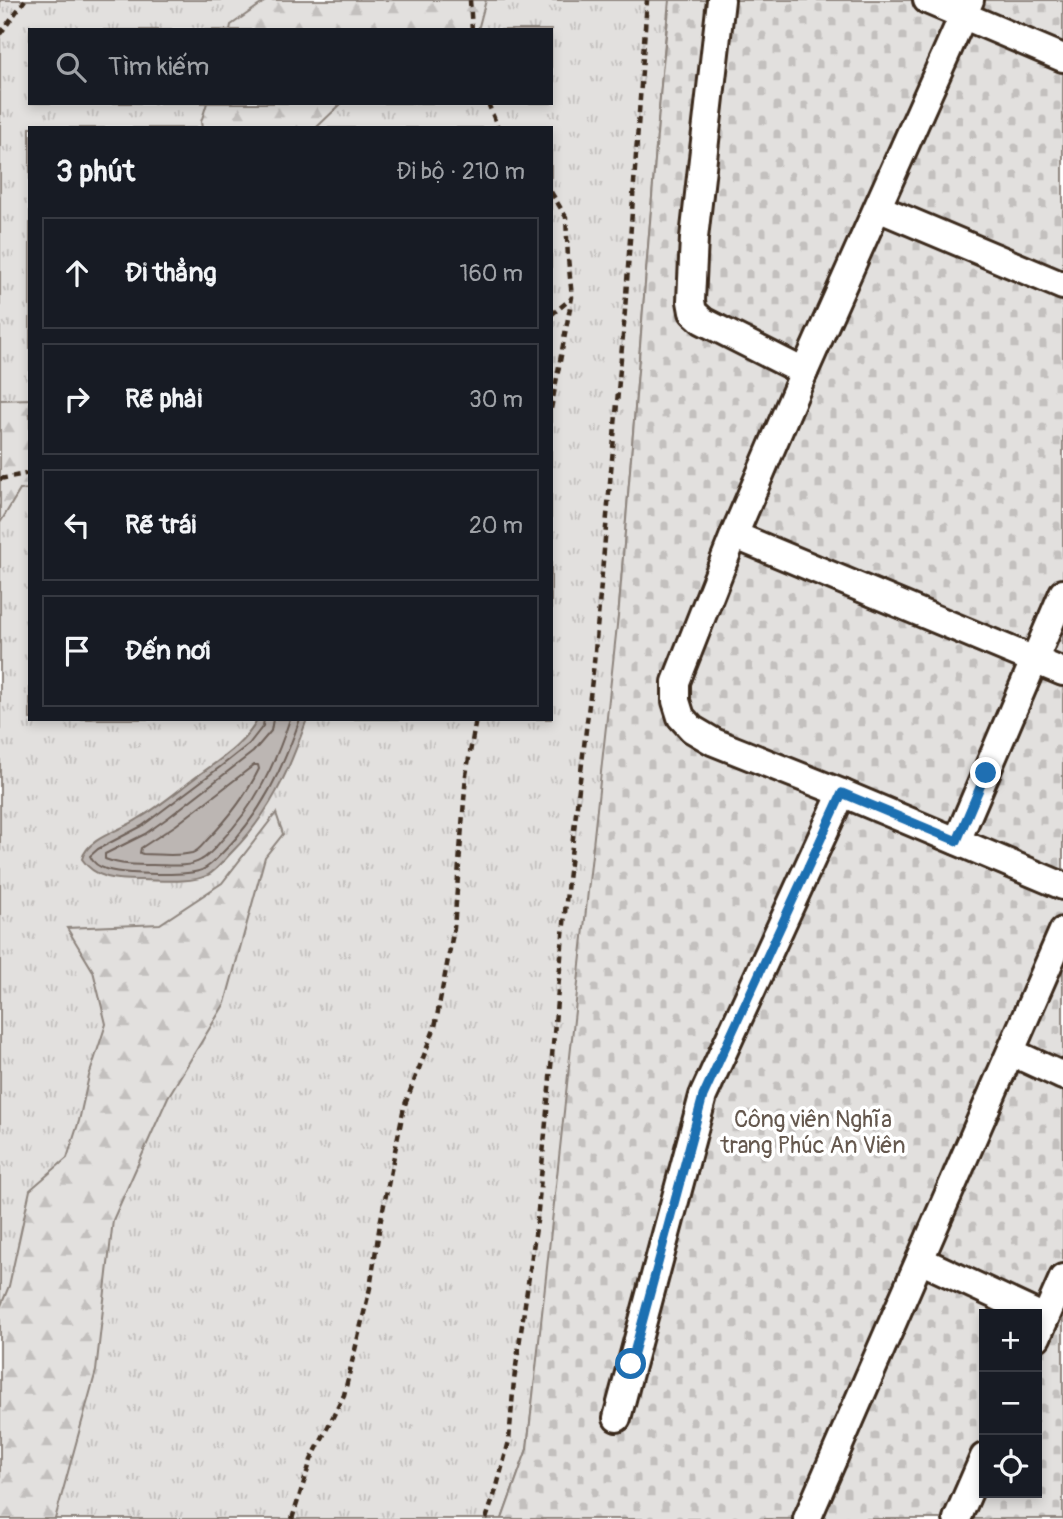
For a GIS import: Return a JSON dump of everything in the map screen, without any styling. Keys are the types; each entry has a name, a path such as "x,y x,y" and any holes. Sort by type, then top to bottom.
{"street":[{"path":"721,0 694,237 691,301 693,312 703,321 804,372"},
{"path":"927,0 966,8 1063,58"},
{"path":"966,8 734,535 677,682 676,701 681,717 692,729 714,742 1063,886"},
{"path":"878,208 1063,286"},
{"path":"734,535 1063,672"},
{"path":"957,841 1063,593"},
{"path":"617,1418 703,1096 842,793"},
{"path":"807,1519 1063,931"},
{"path":"1011,1052 1063,1076"},
{"path":"920,1260 1043,1322 1063,1278"},
{"path":"957,1519 979,1468"}],"path":[{"path":"0,34 25,0"},
{"path":"470,0 472,28"},
{"path":"486,1519 509,1441 514,1380 537,1222 568,880 595,650 624,324 647,0"},
{"path":"489,105 497,126"},
{"path":"553,194 566,217 572,297 553,398"},
{"path":"553,313 572,297"},
{"path":"0,480 28,473"},
{"path":"292,1519 311,1460 344,1395 370,1288 404,1107 435,1027 454,928 466,775 476,721"}],"green space":[{"path":"0,0 669,0 600,819 527,1449 502,1519 0,1519"},
{"path":"267,0 486,0 479,28 230,28"},
{"name":"Công viên Nghĩa trang Phúc An Viên","path":"670,0 1063,0 1063,1519 502,1519 527,1449 619,607"},
{"path":"206,105 340,105 318,126 202,126"},
{"path":"28,399 28,489 20,490 0,523 0,400"},
{"path":"276,813 283,834 265,857 225,1003 168,1097 113,1220 96,1371 55,1519 0,1519 0,1308 9,1286 30,1190 67,1158 106,1024 93,971 67,928 160,924 222,883"}],"water":[{"path":"257,721 306,721 277,791 257,823 208,875 193,880 174,881 115,879 87,866 82,859 91,845 152,810 219,761"}],"route":[{"path":"631,1364 703,1096 842,793 957,841 986,773"}]}
